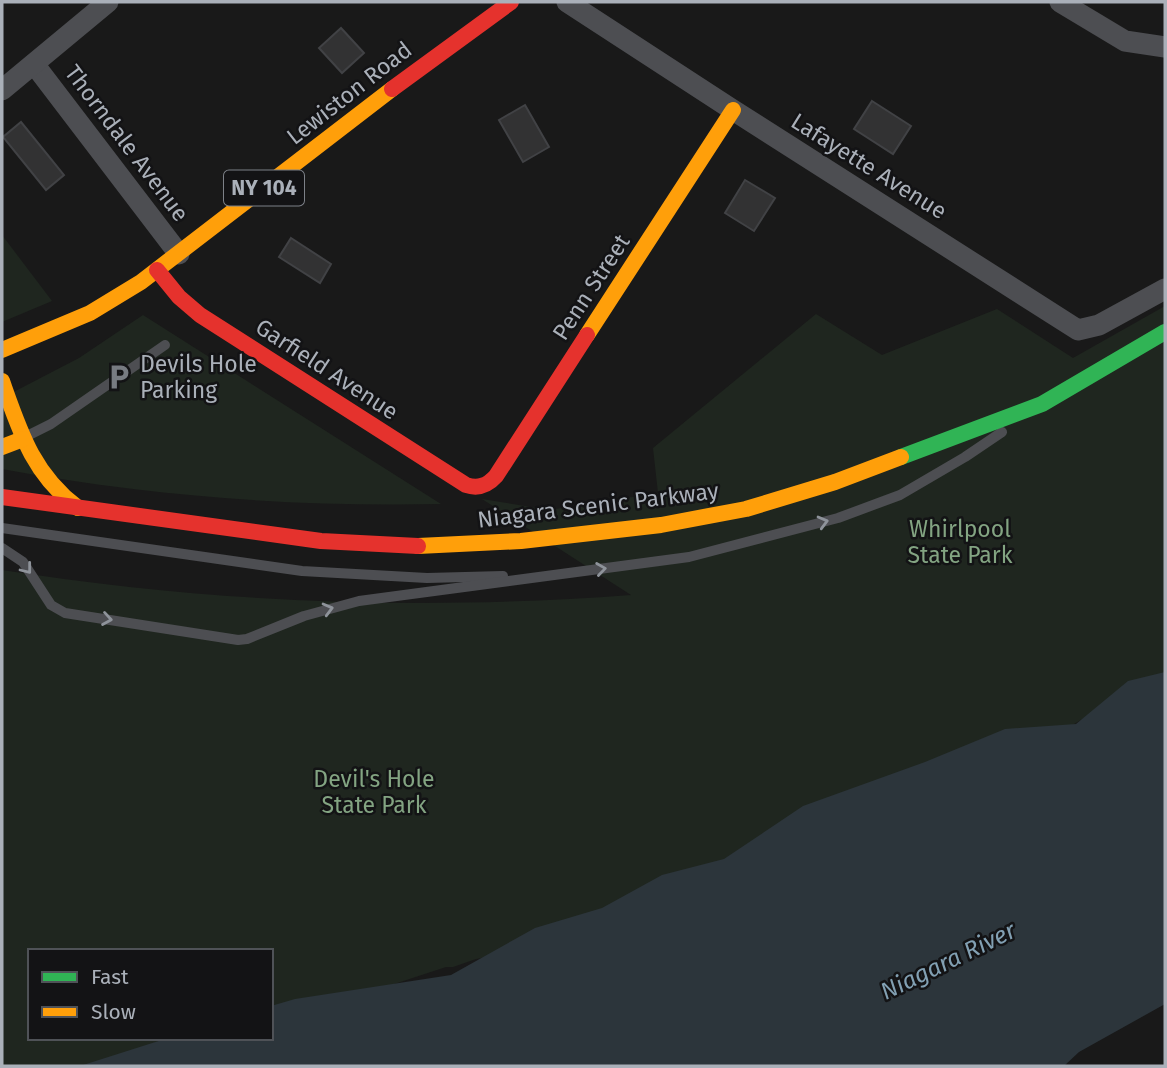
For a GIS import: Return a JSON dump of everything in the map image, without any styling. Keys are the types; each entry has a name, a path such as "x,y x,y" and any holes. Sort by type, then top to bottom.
{"main road":[{"name":"Lewiston Road","path":"2,349 90,313 116,299 179,254 390,90 511,2"},
{"name":"Penn Street","path":"485,486 493,480 504,464 733,110"},
{"name":"Garfield Avenue","path":"157,270 179,298 200,315 466,485 475,488 485,486"},
{"name":"Niagara Scenic Parkway","path":"2,497 321,541 426,546 521,541 662,525 746,509 835,482 1042,404 1165,332"},
{"path":"2,381 33,459 53,489 78,508"},
{"path":"2,447 23,439"}],"street":[{"path":"2,90 108,2"},
{"name":"Lafayette Avenue","path":"567,2 1078,330 1099,325 1157,293"},
{"path":"1060,2 1125,41 1165,47"},
{"name":"Thorndale Avenue","path":"34,64 179,254"}],"lane":[{"path":"23,439 51,425 164,345"},
{"path":"2,548 23,562 45,598 57,610 238,640 247,639 304,616 359,601 689,556 838,518 900,495 965,457 1042,404"},
{"path":"2,528 302,571 427,578 564,575"}],"green space":[{"path":"2,235 52,301 2,322"},
{"path":"1165,306 1165,688 1125,694 1052,737 503,954 446,967 382,988 273,1013 273,949 28,949 28,1040 161,1040 116,1066 2,1066 2,570 160,590 316,601 472,602 631,595 482,499 549,510 658,493 653,448 816,314 882,355 997,309 1073,358"},
{"path":"143,315 441,504 330,504 220,498 112,486 2,469 2,398 79,358"}],"water":[{"name":"Niagara River","path":"1165,672 1165,1004 1079,1052 1064,1066 80,1066 162,1040 273,1040 273,1005 295,999 451,975 535,928 602,908 662,875 724,859 803,806 925,762 1005,729 1076,724 1128,681"}],"building":[{"path":"341,28 364,53 342,73 319,48"},
{"path":"872,101 911,126 893,154 854,129"},
{"path":"525,105 549,147 523,162 499,120"},
{"path":"21,122 64,175 46,190 3,137"},
{"path":"745,180 775,198 754,231 725,213"},
{"path":"291,238 331,264 320,283 279,257"}],"traffic: fast":[{"path":"901,457 1042,404 1165,332"}],"traffic: slow":[{"path":"2,350 90,313 141,282 392,89"},
{"path":"587,335 733,110"},
{"path":"2,381 30,451 50,481 78,508"},
{"path":"2,447 23,439"},
{"path":"418,546 521,541 661,525 746,509 835,482 901,457"}],"traffic: jam":[{"path":"392,89 511,2"},
{"path":"157,270 179,297 200,315 466,485 474,487 482,486 496,476 587,335"},
{"path":"2,497 321,541 418,546"}],"place":[{"name":"Devils Hole Parking","path":"119,377"}],"park label":[{"name":"Whirlpool State Park","path":"960,542"},
{"name":"Devil's Hole State Park","path":"374,792"}]}
